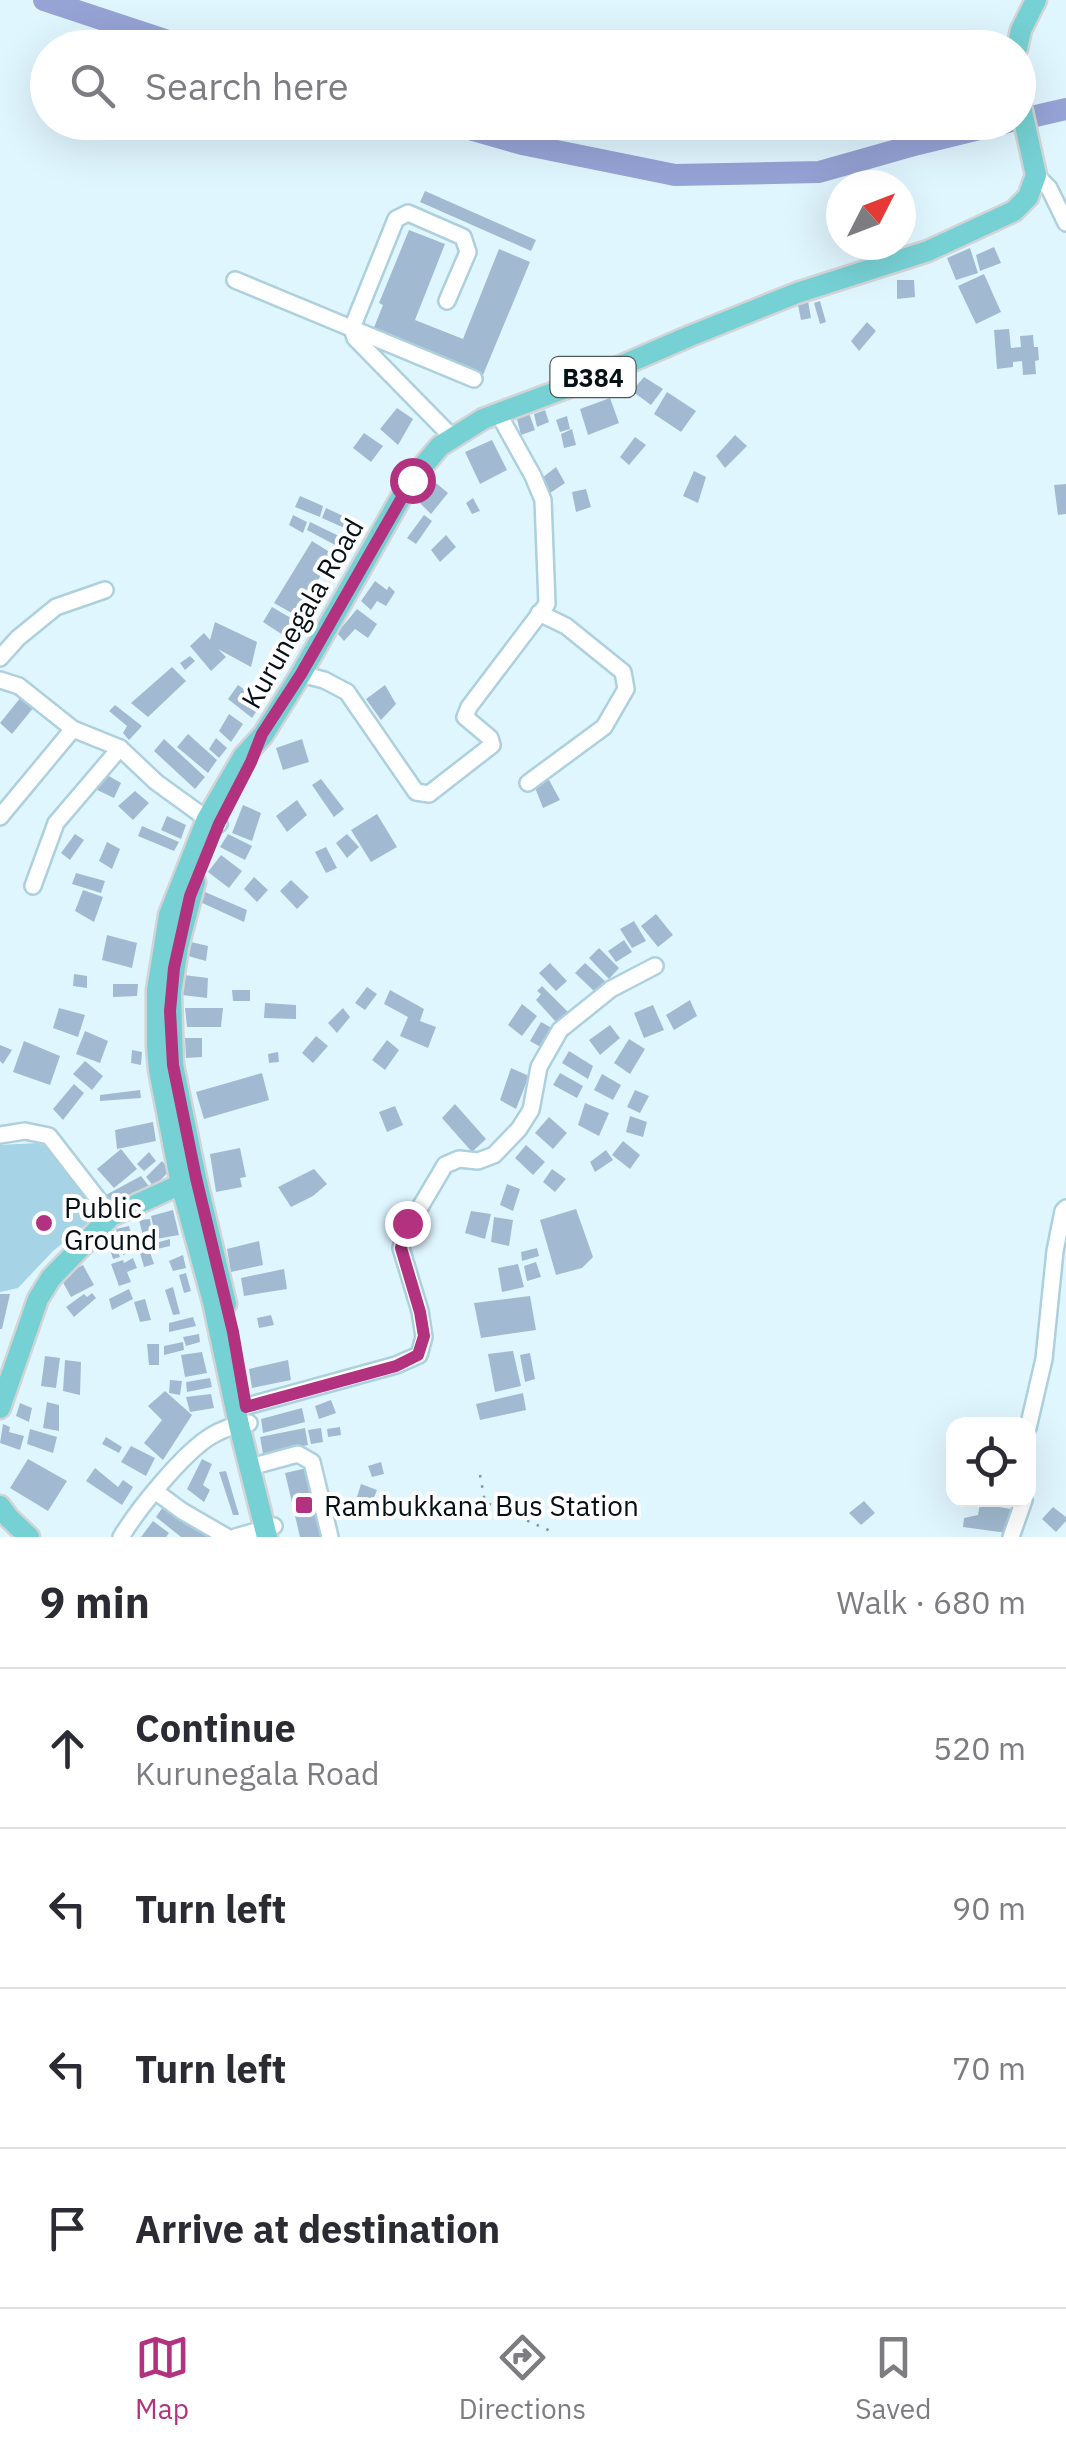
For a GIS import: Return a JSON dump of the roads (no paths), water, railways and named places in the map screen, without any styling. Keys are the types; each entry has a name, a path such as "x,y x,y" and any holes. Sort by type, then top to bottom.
{"main road":[{"path":"1021,30 1036,0"},
{"path":"1029,140 1035,169"},
{"name":"Kurunegala Road","path":"242,1416 159,1070 157,990 170,915 213,822 412,480 428,458 483,418 593,378 797,293 928,251 1014,211 1028,197 1035,169"},
{"path":"0,1408 38,1299 51,1278 111,1216 188,1180"},
{"name":"B384","path":"242,1416 271,1532"},
{"path":"0,1506 29,1537"}],"street":[{"path":"1035,169 1066,223"},
{"path":"447,301 468,252 463,237 408,213 396,219 352,328 355,338 452,438"},
{"path":"235,280 474,379"},
{"path":"301,674 347,692 416,792 429,794 492,745 490,738 465,717 547,604 543,500 498,413"},
{"path":"0,658 56,607 104,590"},
{"path":"528,783 604,727 626,689 623,672 566,626 540,613"},
{"path":"0,680 19,686 73,729 120,748 156,782 213,822"},
{"path":"0,817 73,729"},
{"path":"33,886 56,823 120,748"},
{"path":"120,1537 155,1491 199,1445 242,1416 396,1366 418,1355 424,1336 401,1248 407,1223 446,1165 459,1160 478,1162 494,1155 519,1129 532,1110 539,1066 560,1030 611,989 655,966"},
{"path":"0,1135 25,1131 49,1136 111,1216"},
{"path":"1031,1417 1044,1358 1055,1251 1066,1208"},
{"path":"254,1466 298,1454 312,1462 330,1537"},
{"path":"155,1491 182,1512 227,1537"},
{"path":"1011,1537 1022,1507"},
{"path":"235,1537 271,1532"}],"waterway":[{"path":"44,0 135,30"},
{"path":"1036,116 1066,109"},
{"path":"508,140 675,175 819,172 934,140"}],"place":[{"name":"Public Ground","path":"44,1223"},
{"name":"Rambukkana Bus Station","path":"304,1505"}]}
